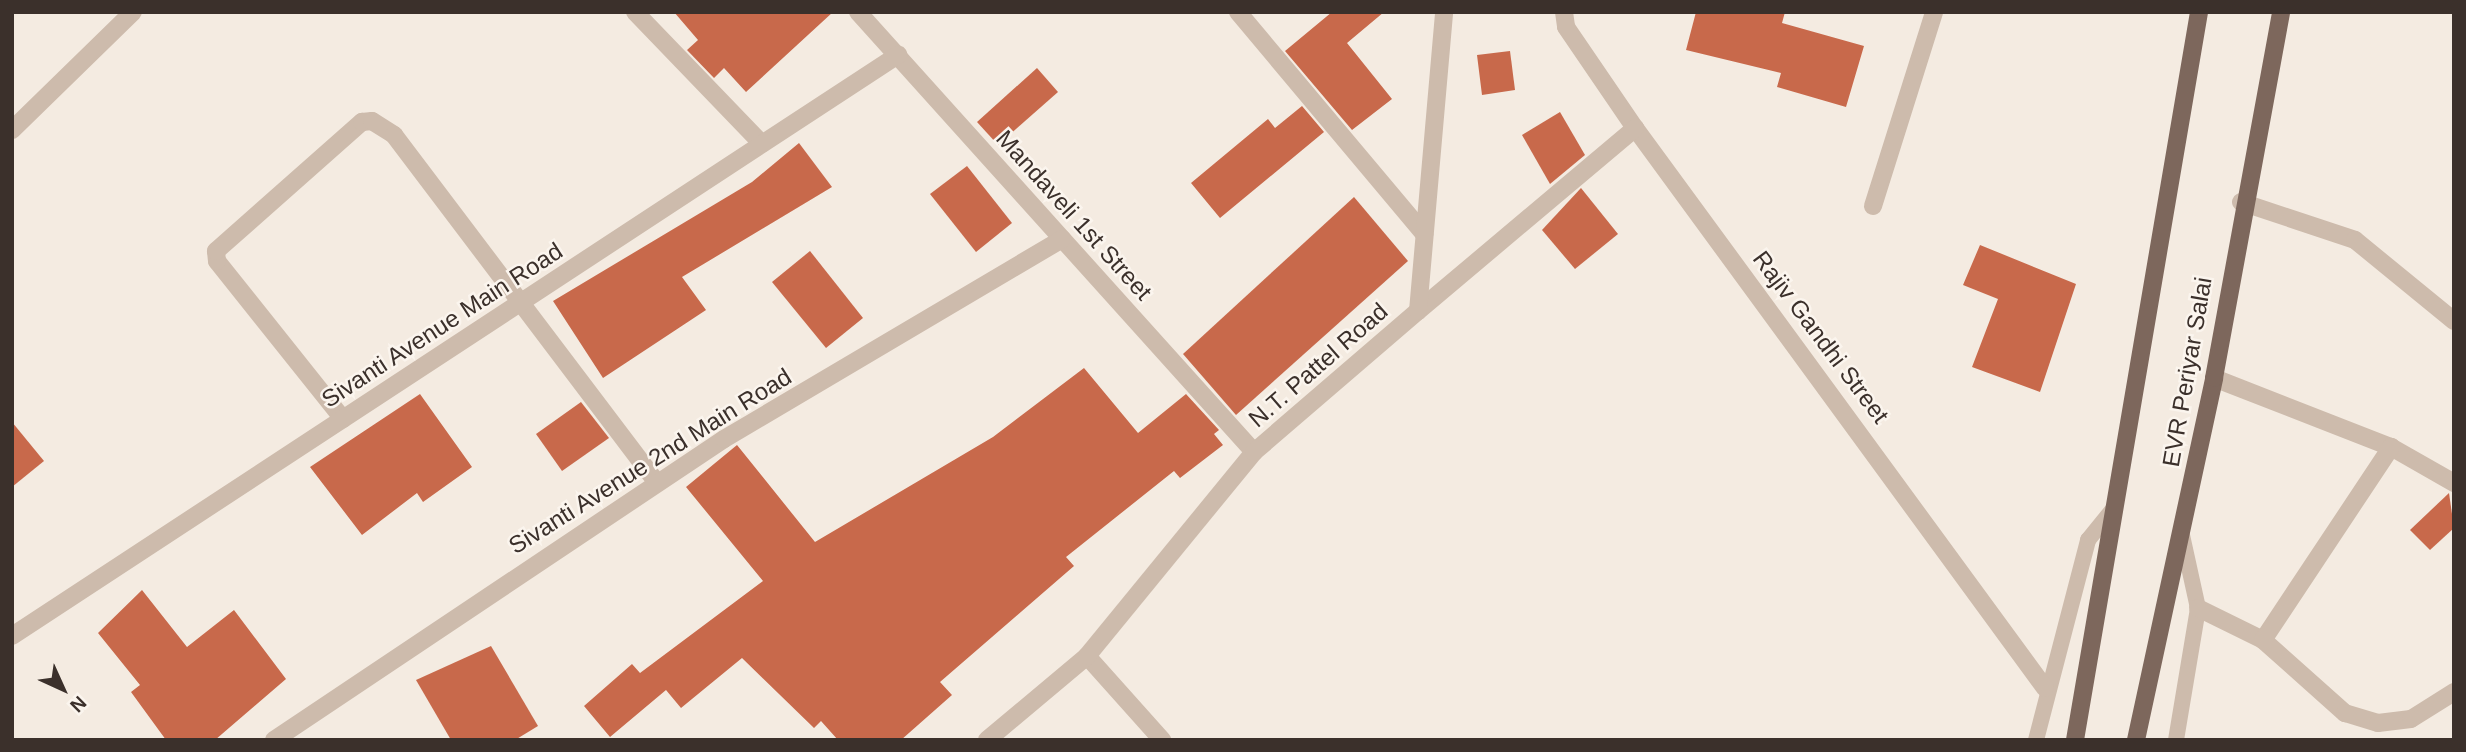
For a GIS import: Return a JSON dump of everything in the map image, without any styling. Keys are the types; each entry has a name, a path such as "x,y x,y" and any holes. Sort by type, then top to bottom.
{"main road":[{"name":"EVR Periyar Salai","path":"2075,740 2199,12"},
{"name":"EVR Periyar Salai","path":"2136,740 2214,377 2241,202 2281,12"}],"street":[{"path":"12,130 134,12"},
{"path":"635,12 762,144"},
{"name":"Mandaveli 1st Street","path":"858,12 1254,452"},
{"path":"1238,12 1424,234"},
{"name":"N.T. Pattel Road","path":"987,740 1087,656 1254,452 1418,311 1444,12"},
{"name":"Rajiv Gandhi Street","path":"1564,12 1566,27 1635,128 2045,688"},
{"path":"1873,206 1934,12"},
{"name":"Sivanti Avenue Main Road","path":"12,636 898,55"},
{"path":"343,419 217,261 216,251 362,122 383,124 657,482"},
{"path":"1418,311 1635,128"},
{"path":"2241,202 2355,240 2454,321"},
{"name":"Sivanti Avenue 2nd Main Road","path":"274,740 657,482 1062,239"},
{"path":"2214,377 2391,447 2454,483"},
{"path":"2263,640 2391,447"},
{"path":"2198,608 2263,640 2345,713 2378,723 2411,719 2454,692"},
{"path":"1087,656 1162,740"}],"lane":[{"path":"2036,740 2045,688 2088,540 2114,508"},
{"path":"2176,740 2198,608 2182,535"}],"building":[{"path":"674,12 833,12 746,92 724,68 714,78 687,50 698,40"},
{"path":"1332,12 1384,12 1347,43 1392,99 1352,130 1285,51"},
{"path":"1696,12 1785,12 1782,23 1864,46 1846,107 1777,87 1781,73 1686,50"},
{"path":"1510,51 1515,90 1482,95 1477,55"},
{"path":"1037,68 1058,92 998,145 977,122"},
{"path":"1302,106 1324,132 1220,218 1191,183 1268,119 1275,128"},
{"path":"1560,112 1585,155 1550,184 1522,135"},
{"path":"799,143 832,187 682,277 706,310 603,378 553,301 752,182"},
{"path":"967,166 1012,223 976,252 930,194"},
{"path":"1581,188 1618,234 1575,269 1542,230"},
{"path":"1354,197 1408,261 1236,415 1183,354"},
{"path":"1980,245 2076,284 2040,392 1972,367 1998,299 1963,285"},
{"path":"810,251 863,318 826,348 772,282"},
{"path":"1084,368 1138,433 1186,394 1219,430 1214,434 1223,445 1180,478 1174,471 1066,557 1074,566 940,682 952,695 901,740 838,740 821,721 814,728 742,658 681,708 666,690 610,737 584,706 632,664 640,673 763,581 686,487 737,445 815,542 993,437"},
{"path":"420,394 472,467 423,502 417,493 362,535 310,467"},
{"path":"581,402 609,438 562,471 536,434"},
{"path":"12,422 44,461 12,487"},
{"path":"2449,493 2454,528 2430,550 2410,530"},
{"path":"142,590 187,647 234,610 286,679 215,740 166,740 131,692 140,685 98,633"},
{"path":"491,646 538,726 515,740 451,740 416,680"}]}
